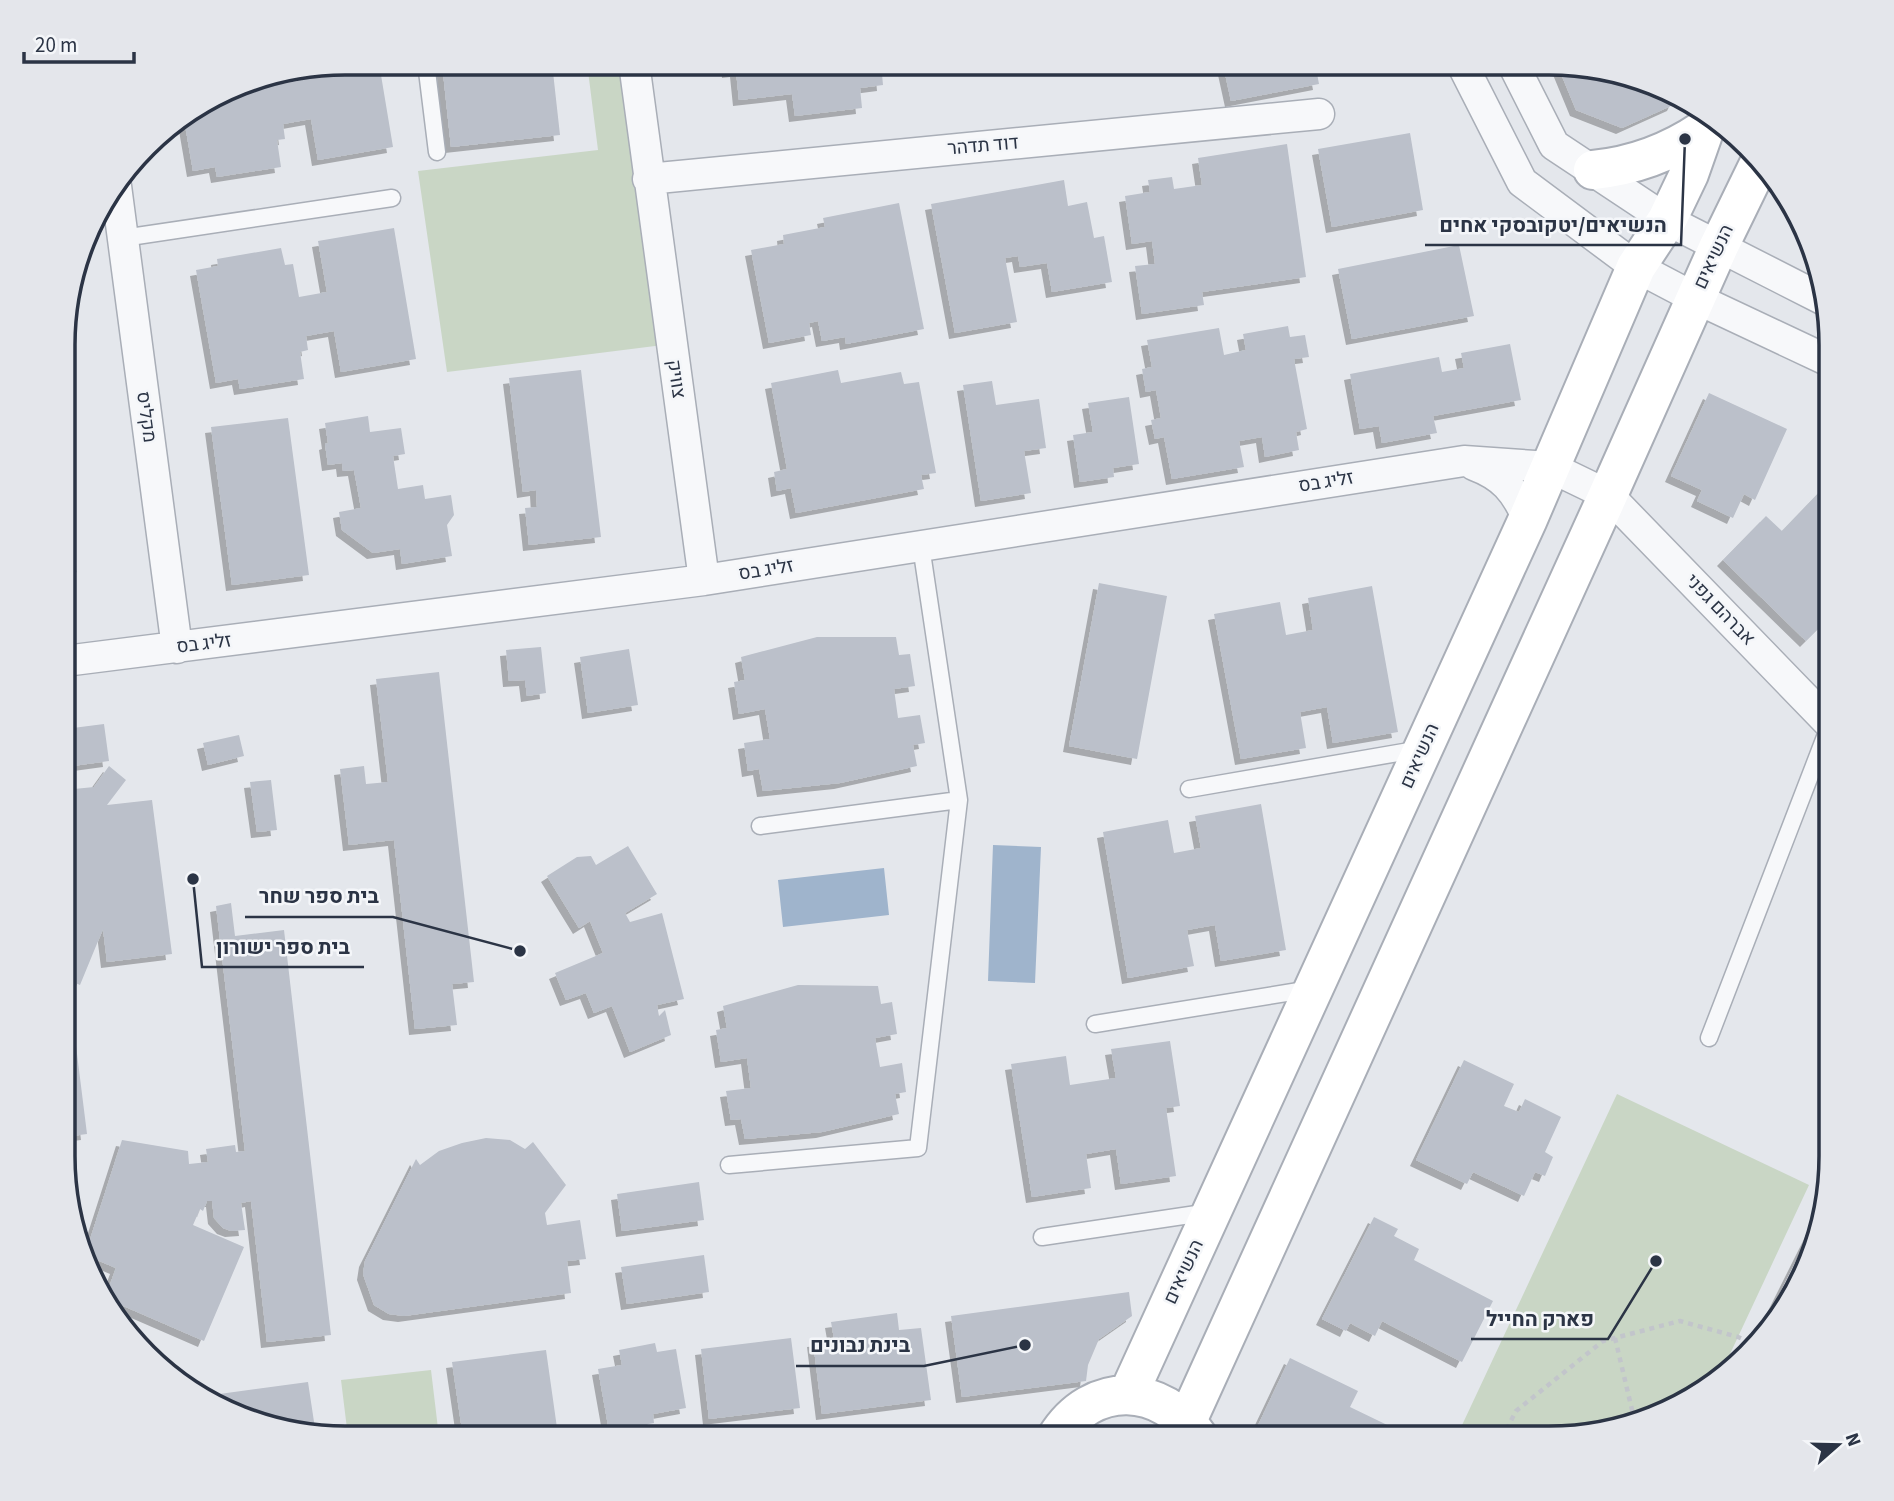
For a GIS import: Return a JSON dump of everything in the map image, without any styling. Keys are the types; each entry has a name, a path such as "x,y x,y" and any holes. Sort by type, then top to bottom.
{"main road":[{"path":"1593,170 1623,167 1646,160 1679,146 1704,125"},
{"name":"הנשיאים","path":"1128,1395 1528,519 1636,267 1667,220 1689,174 1705,125"},
{"name":"הנשיאים","path":"1194,1426 1695,298 1755,171"},
{"path":"1067,1426 1082,1409 1110,1397 1128,1395 1161,1402 1189,1426"}],"street":[{"name":"צוויק","path":"635,75 704,580"},
{"path":"1468,75 1522,182 1636,267 1819,356"},
{"path":"1519,75 1554,145 1667,220 1814,295"},
{"name":"דוד תדהר","path":"648,178 1319,114"},
{"name":"מקליס","path":"118,200 177,648"},
{"path":"1464,461 1494,473 1520,499 1528,519"},
{"name":"זליג בס","path":"75,660 704,580 1464,461 1550,467 1608,495"},
{"name":"אברהם גפני","path":"1608,495 1819,713"}],"lane":[{"path":"427,75 437,152"},
{"path":"123,238 391,198"},
{"path":"729,1165 918,1148 959,800 921,546"},
{"path":"1189,789 1423,748"},
{"path":"1709,1038 1819,753"},
{"path":"760,826 959,800"},
{"path":"1095,1024 1314,989"},
{"path":"1042,1237 1212,1211"}],"path":[{"path":"1508,1426 1516,1411 1603,1341 1680,1321 1746,1341"},
{"path":"1615,1338 1633,1412"}],"green space":[{"path":"589,75 636,75 671,344 447,372 418,171 598,150"},
{"path":"1617,1094 1809,1185 1728,1358 1699,1380 1652,1405 1601,1421 1549,1426 1462,1426"},
{"path":"431,1370 438,1426 347,1426 341,1380"}],"water":[{"path":"993,845 1041,847 1035,983 988,981"},
{"path":"884,868 889,915 783,927 778,880"}],"building":[{"path":"381,75 393,147 318,160 311,119 283,124 285,139 277,140 281,167 217,177 215,167 193,171 186,128 210,111 242,96 275,84 328,76"},
{"path":"443,75 553,75 560,135 451,147"},
{"path":"736,75 882,75 883,85 860,88 862,108 795,116 792,94 739,100"},
{"path":"1225,75 1317,75 1319,84 1231,101"},
{"path":"1562,76 1619,84 1672,105 1622,128 1576,110"},
{"path":"1410,133 1423,210 1332,227 1318,149"},
{"path":"1287,144 1306,277 1202,292 1204,305 1142,314 1135,266 1155,264 1152,241 1132,244 1125,196 1150,192 1148,180 1172,177 1174,189 1202,185 1198,158"},
{"path":"1064,180 1068,206 1087,202 1094,238 1104,236 1112,282 1052,292 1047,263 1020,267 1018,256 1005,258 1017,322 955,333 931,204"},
{"path":"899,203 924,329 846,344 845,337 822,341 818,321 809,323 811,335 769,343 751,250 784,244 783,235 825,227 823,218"},
{"path":"394,228 416,359 341,372 334,331 306,336 308,350 300,352 304,379 240,389 238,379 216,383 196,270 218,266 217,259 281,248 285,265 293,264 299,297 327,292 318,241"},
{"path":"1459,245 1474,316 1352,339 1338,269"},
{"path":"1288,326 1290,337 1305,335 1309,357 1294,359 1307,429 1296,432 1299,450 1265,457 1262,437 1239,441 1244,467 1172,479 1164,437 1155,439 1151,420 1161,418 1156,390 1146,392 1142,369 1152,367 1147,340 1219,328 1224,355 1246,350 1243,334"},
{"path":"1510,344 1521,400 1433,416 1437,433 1382,443 1379,426 1360,429 1350,374 1439,357 1442,372 1464,368 1461,353"},
{"path":"581,370 601,537 529,545 525,508 537,507 536,490 523,492 509,378"},
{"path":"838,370 841,383 901,372 904,384 919,382 936,473 921,475 924,489 796,513 791,488 777,491 774,472 787,469 771,383"},
{"path":"992,381 996,405 1039,399 1046,448 1024,451 1031,493 981,501 963,385"},
{"path":"1709,393 1787,429 1755,500 1744,494 1733,518 1697,501 1702,490 1671,476"},
{"path":"1129,397 1139,464 1113,468 1114,477 1080,482 1073,435 1093,432 1088,403"},
{"path":"368,416 370,432 401,428 405,454 393,456 398,489 423,485 425,499 451,495 454,515 447,525 452,556 402,564 400,549 373,553 342,530 339,512 361,508 354,470 343,471 342,463 328,465 325,423"},
{"path":"288,418 309,575 232,585 211,427"},
{"path":"1819,492 1819,628 1806,641 1723,560 1766,516 1782,531"},
{"path":"1099,583 1167,596 1137,759 1069,746"},
{"path":"1372,586 1398,732 1333,743 1327,707 1300,712 1306,748 1241,759 1214,614 1280,602 1286,635 1313,630 1308,598"},
{"path":"817,637 896,637 899,655 910,654 915,686 894,689 898,718 920,715 925,743 913,745 917,766 840,783 763,791 759,769 748,771 744,743 770,739 765,709 739,714 734,682 745,680 741,657"},
{"path":"541,647 546,693 527,696 525,680 509,681 506,650"},
{"path":"629,649 638,705 588,713 580,657"},
{"path":"439,672 474,982 452,984 457,1025 415,1029 394,840 349,845 340,769 364,766 366,784 388,782 376,679"},
{"path":"104,724 109,761 75,766 75,728"},
{"path":"239,735 244,756 208,765 203,743"},
{"path":"109,766 126,780 107,805 152,800 172,954 107,962 103,929 80,985 75,983 75,789 94,787"},
{"path":"271,780 277,830 257,832 250,782"},
{"path":"1261,804 1286,950 1221,961 1215,925 1187,930 1194,966 1128,978 1103,832 1168,820 1174,853 1201,848 1195,816"},
{"path":"628,846 657,894 625,913 630,922 662,913 684,999 657,1005 659,1016 665,1010 671,1035 630,1052 612,1006 594,1013 586,993 566,1000 555,973 603,953 590,921 579,928 547,876 577,857 591,856 596,865"},
{"path":"231,903 235,936 284,930 331,1335 267,1342 251,1201 241,1203 245,1230 231,1231 223,1228 214,1218 212,1201 207,1201 203,1211 200,1209 193,1225 244,1247 204,1341 120,1305 109,1287 116,1268 96,1260 90,1241 122,1140 188,1151 189,1164 208,1162 206,1149 235,1145 236,1152 245,1151 216,906"},
{"path":"798,985 878,986 881,1004 892,1002 897,1034 875,1038 880,1067 902,1063 906,1092 895,1094 899,1114 822,1132 745,1139 741,1119 731,1120 726,1091 751,1088 747,1058 721,1062 716,1030 727,1028 723,1006"},
{"path":"75,1038 87,1134 75,1136"},
{"path":"1170,1041 1180,1106 1166,1108 1176,1176 1121,1184 1116,1149 1086,1154 1091,1188 1032,1197 1011,1064 1066,1056 1070,1085 1116,1078 1111,1049"},
{"path":"1464,1060 1514,1084 1504,1106 1519,1112 1525,1099 1561,1117 1545,1152 1553,1157 1545,1176 1535,1172 1524,1196 1473,1172 1467,1184 1416,1160"},
{"path":"486,1138 510,1140 525,1149 533,1142 566,1185 545,1213 547,1225 580,1220 586,1259 567,1261 571,1293 404,1316 389,1314 374,1305 363,1274 365,1261 416,1159 420,1165 439,1151"},
{"path":"699,1182 704,1220 622,1231 617,1194"},
{"path":"1374,1217 1398,1229 1394,1236 1419,1249 1414,1260 1493,1301 1462,1362 1382,1321 1375,1336 1350,1323 1346,1331 1322,1319"},
{"path":"1800,1252 1783,1291 1775,1303"},
{"path":"704,1255 709,1292 627,1304 621,1267"},
{"path":"1129,1292 1132,1316 1099,1339 1088,1365 1086,1381 962,1397 951,1316"},
{"path":"897,1313 899,1330 921,1328 931,1400 822,1414 813,1341 834,1339 831,1322"},
{"path":"791,1338 800,1408 709,1419 701,1349"},
{"path":"655,1343 657,1352 676,1349 686,1408 653,1414 654,1423 608,1426 598,1369 622,1365 619,1350"},
{"path":"546,1350 557,1426 461,1426 452,1362"},
{"path":"1290,1358 1358,1391 1350,1407 1389,1426 1258,1426"},
{"path":"308,1382 314,1423 275,1417 218,1394"}],"place":[{"name":"הנשיאים/יטקובסקי אחים","path":"1685,139"},
{"name":"בית ספר ישורון","path":"193,879"},
{"name":"בית ספר שחר","path":"520,951"},
{"name":"פארק החייל","path":"1656,1261"},
{"name":"בינת נבונים","path":"1025,1345"}]}
